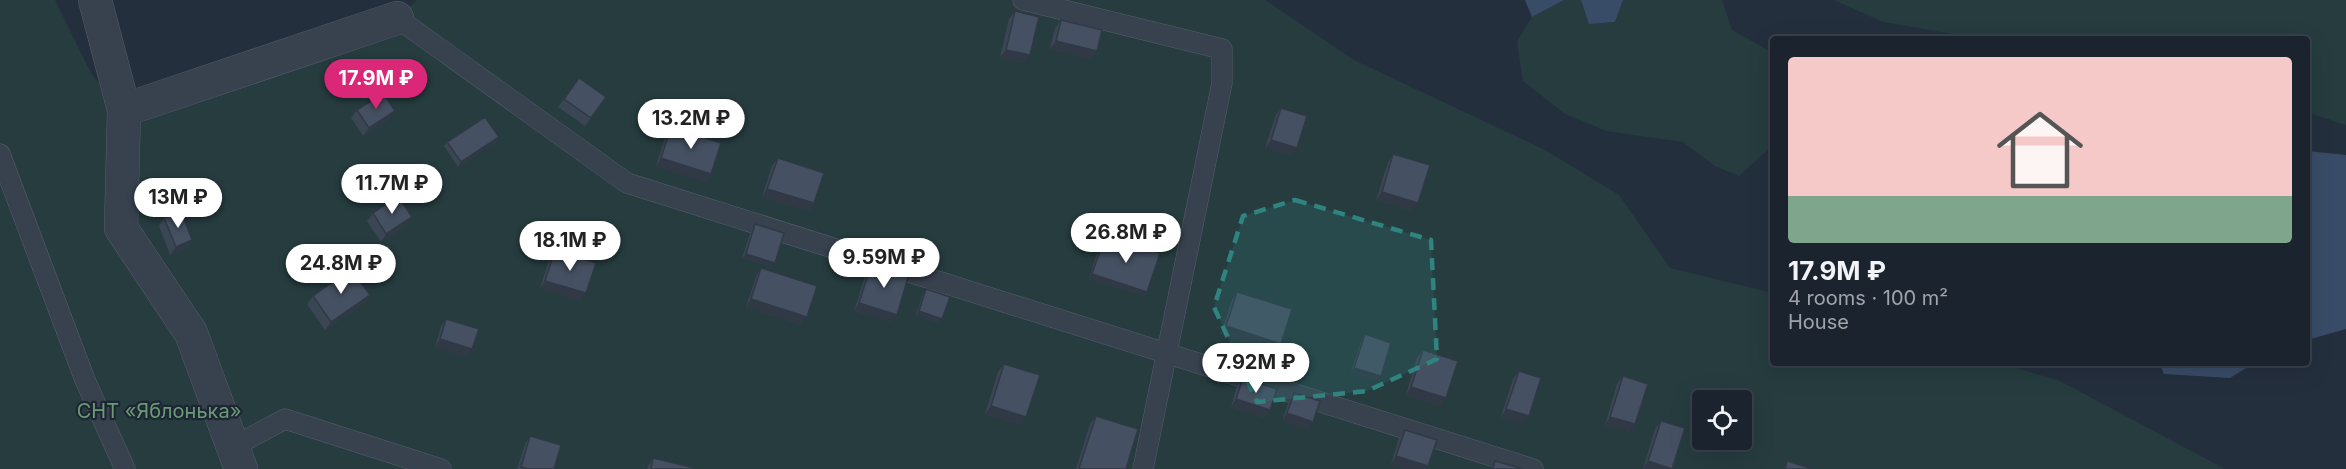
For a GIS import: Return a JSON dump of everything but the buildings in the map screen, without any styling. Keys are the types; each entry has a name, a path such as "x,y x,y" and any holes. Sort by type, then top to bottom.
{"street":[{"path":"95,0 124,110 121,228 191,333 237,458"},
{"path":"124,110 397,18"}],"lane":[{"path":"1023,0 1222,49 1222,83 1143,469"},
{"path":"397,18 627,183 1533,469"},
{"path":"0,154 85,380 125,469"},
{"path":"237,458 285,419 441,469"}],"highlighted area":[{"path":"1295,200 1431,240 1437,359 1367,391 1257,402 1214,307 1243,216"}],"green space":[{"name":"СНТ «Яблонька»","path":"0,0 55,0 92,75 124,109 397,18 417,0 1265,0 1354,60 1545,150 1619,195 1670,268 1770,292 1770,366 2010,366 2060,381 2225,469 0,469"},
{"path":"1564,0 1581,0 1590,24 1615,22 1623,0 1722,0 1732,30 1770,51 1770,148 1739,176 1715,166 1683,142 1606,131 1565,114 1523,81 1517,42 1532,17"},
{"path":"1834,0 2346,0 2346,125 2310,113 2310,36 1964,36 1883,22"}],"water":[{"path":"1525,0 1564,0 1532,17"},
{"path":"1581,0 1623,0 1615,22 1589,24"},
{"path":"2310,151 2346,155 2346,329 2310,339"},
{"path":"2160,366 2249,366 2230,378 2164,374"}]}
